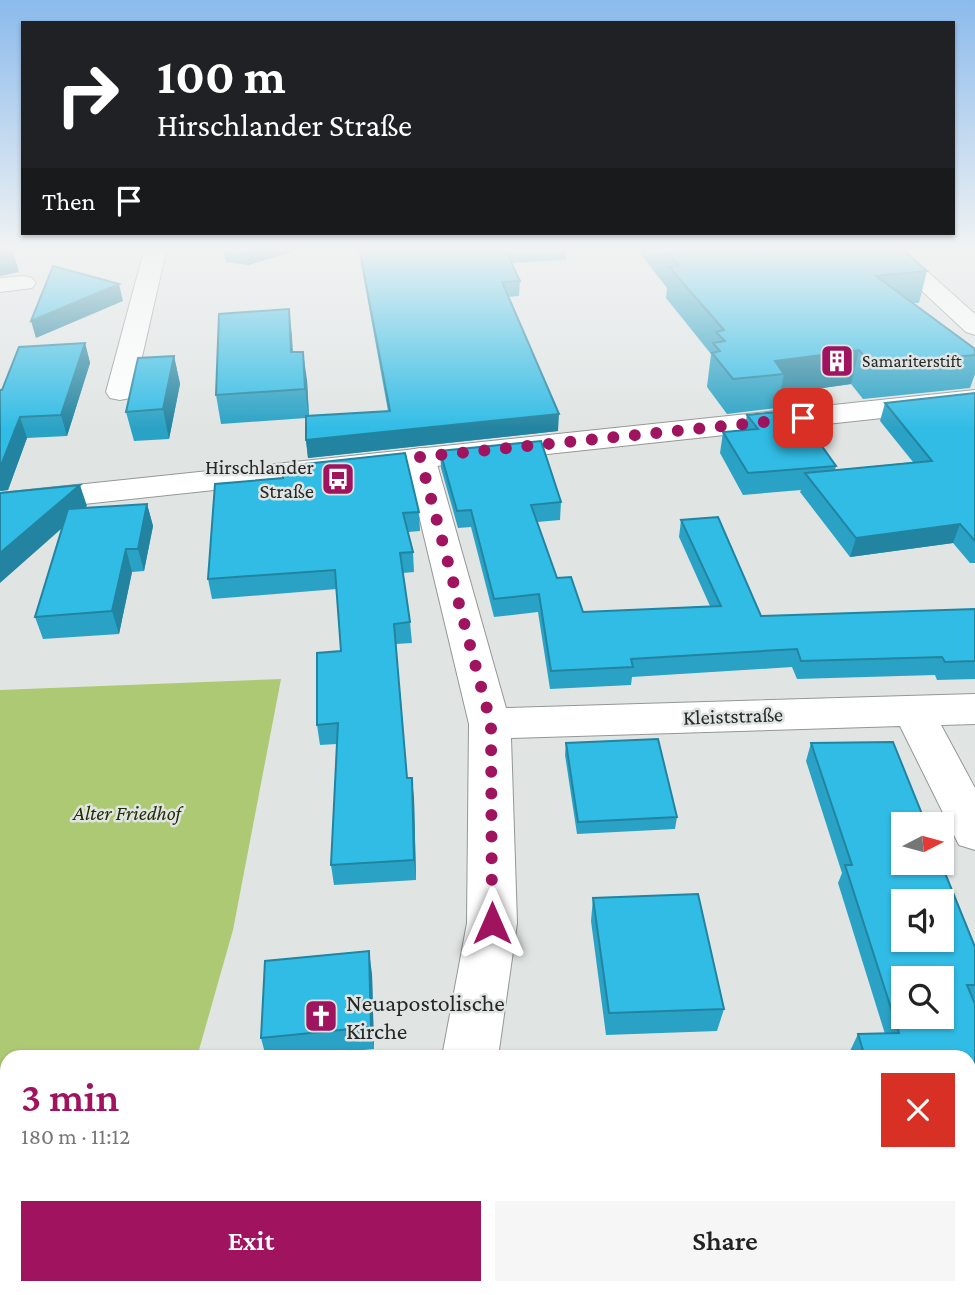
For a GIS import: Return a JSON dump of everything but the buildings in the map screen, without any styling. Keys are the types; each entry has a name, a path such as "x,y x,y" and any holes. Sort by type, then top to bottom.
{"street":[{"path":"120,392 141,307"},
{"path":"953,307 975,327"},
{"path":"0,503 975,399"},
{"path":"420,457 491,724 492,923 471,1050"},
{"name":"Kleiststraße","path":"491,724 975,709"},
{"path":"913,710 975,832"}],"green space":[{"name":"Alter Friedhof","path":"281,679 233,930 199,1050 0,1050 0,690"}],"place":[{"name":"Samariterstift","path":"837,361"},
{"name":"Hirschlander Straße","path":"338,479"},
{"name":"Neuapostolische Kirche","path":"321,1016"}],"route":[{"path":"492,923 491,724 420,457 803,418"}]}
